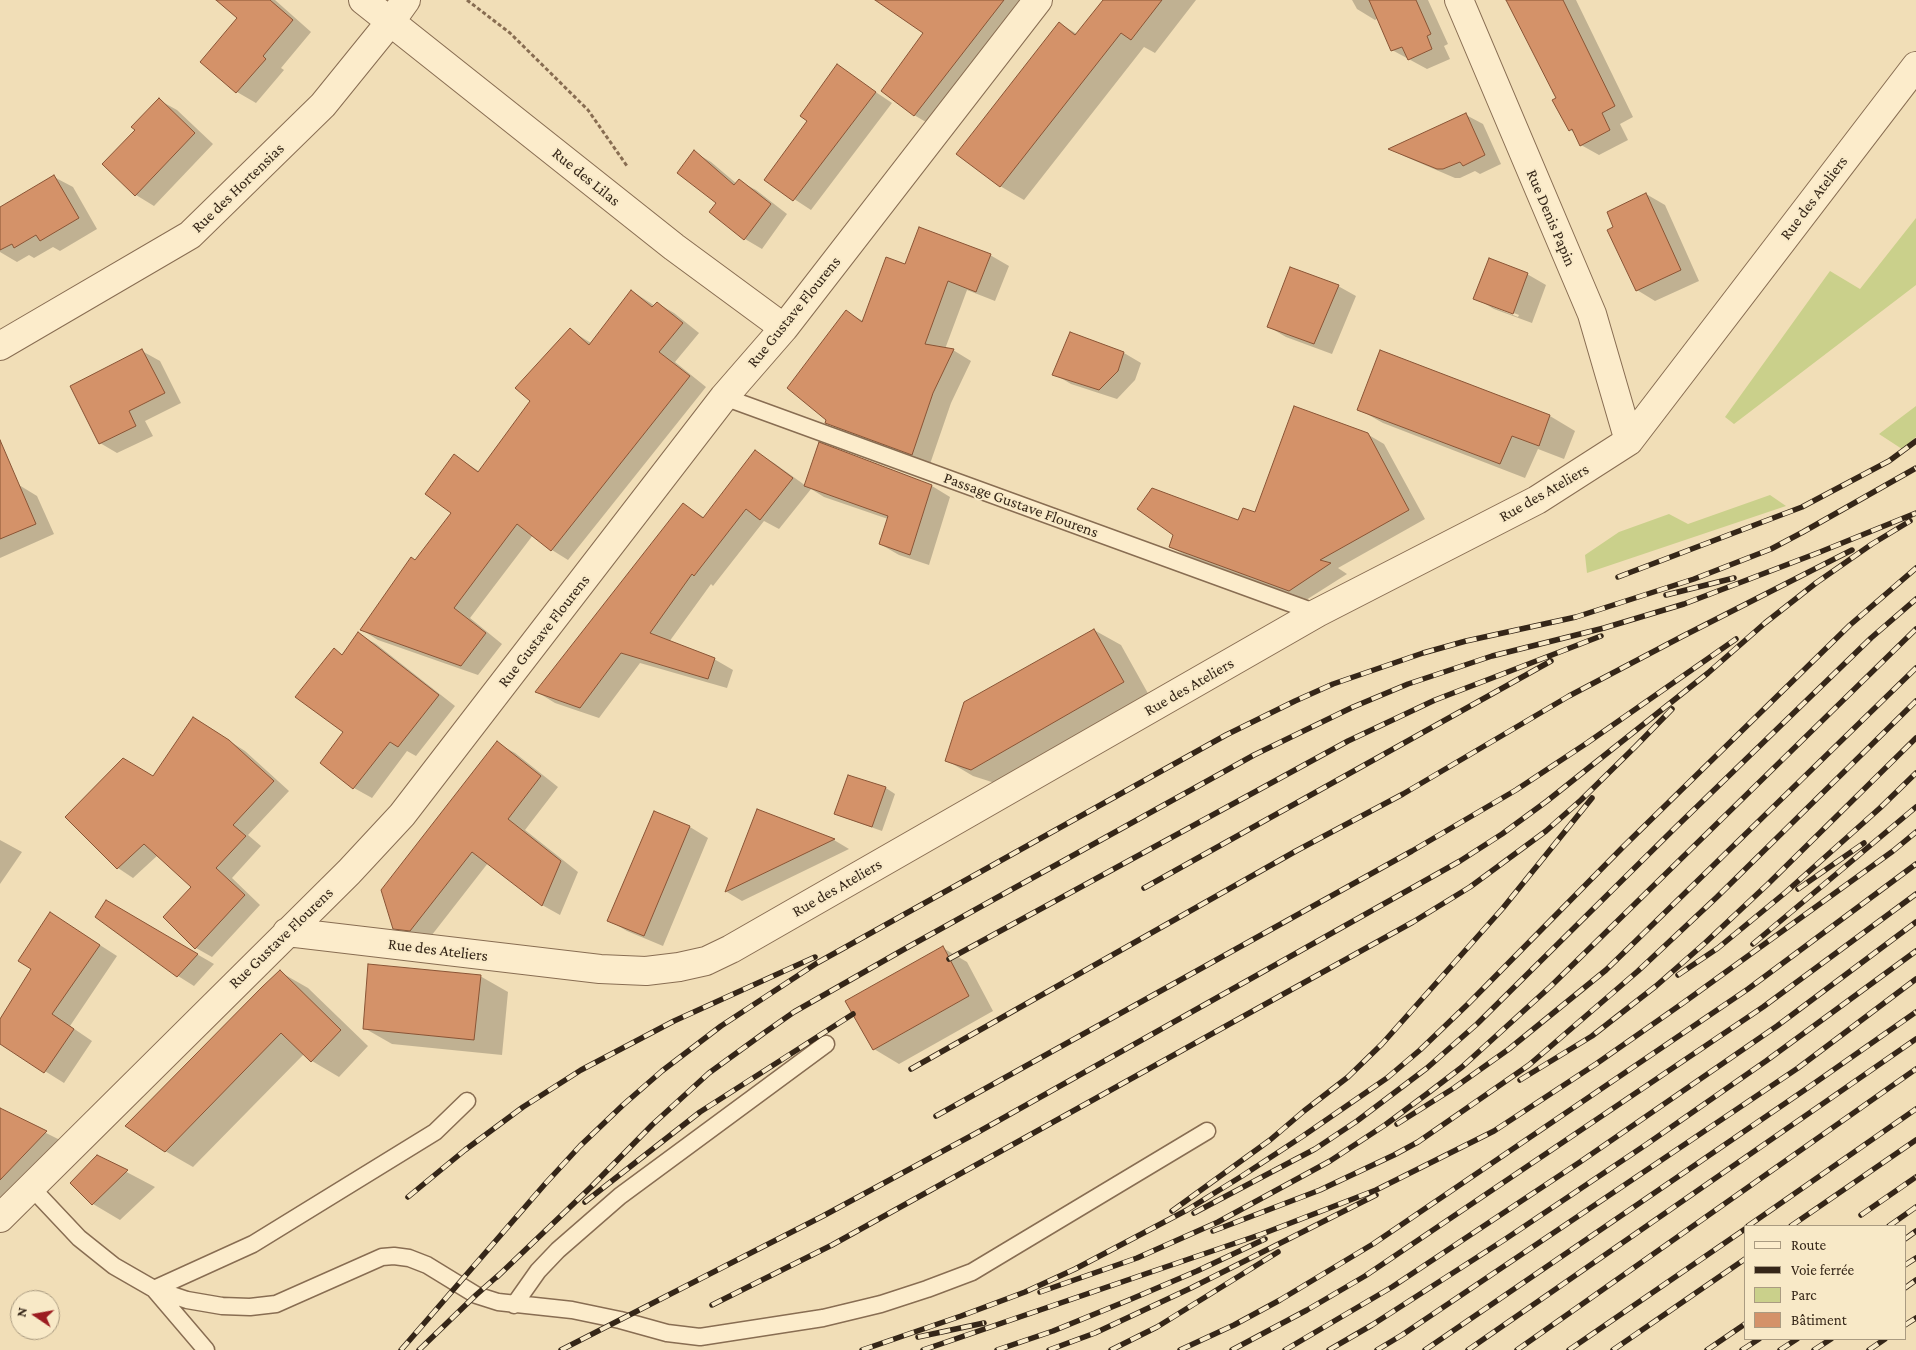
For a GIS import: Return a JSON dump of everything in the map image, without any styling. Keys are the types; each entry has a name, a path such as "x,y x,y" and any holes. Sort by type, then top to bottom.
{"street":[{"name":"Rue des Lilas","path":"362,0 399,11 674,247 784,328"},
{"name":"Rue Gustave Flourens","path":"0,1218 30,1186 349,872 402,815 724,397 784,328 1038,0"},
{"name":"Rue Denis Papin","path":"1458,0 1592,314 1629,441"},
{"name":"Rue des Hortensias","path":"0,346 190,235 323,105 399,11"},
{"name":"Rue des Ateliers","path":"287,932 600,969 646,971 680,967 706,961 731,949 1317,613 1537,500 1629,441 1916,66"}],"lane":[{"name":"Passage Gustave Flourens","path":"724,397 1317,613"},
{"path":"514,1305 538,1271 558,1250 620,1196 826,1044"},
{"path":"154,1289 254,1244 435,1132 467,1101"},
{"path":"30,1186 79,1238 114,1266 154,1289 187,1300 222,1306 250,1307 276,1304 369,1262 382,1257 394,1256 409,1258 426,1264 476,1295 514,1305 572,1310 620,1320 667,1334 700,1336 823,1318 881,1304 927,1290 972,1272 1207,1131"},
{"path":"154,1289 206,1350"}],"path":[{"path":"467,0 510,33 588,110 629,169"}],"green space":[{"path":"1916,218 1916,285 1734,424 1725,417 1830,271 1860,289"},
{"path":"1916,406 1916,437 1902,449 1879,434"},
{"path":"1770,495 1786,506 1587,573 1585,555 1619,532 1669,514 1688,524"}],"building":[{"path":"216,0 270,0 293,20 263,56 266,59 236,93 200,62 237,18"},
{"path":"875,0 1004,0 914,116 881,91 923,33"},
{"path":"1103,0 1162,0 1131,40 1121,33 1000,187 956,154 1059,22 1075,35"},
{"path":"1369,0 1416,0 1431,34 1427,36 1432,49 1408,60 1402,47 1391,51"},
{"path":"1506,0 1563,0 1615,106 1602,113 1610,130 1580,146 1572,129 1569,131 1552,100 1556,98"},
{"path":"837,64 876,92 793,201 764,180 807,121 800,116"},
{"path":"159,98 195,133 135,196 102,164 135,130 131,127"},
{"path":"1466,113 1485,155 1463,166 1460,162 1443,169 1437,169 1388,149"},
{"path":"694,150 734,185 739,179 771,204 744,240 709,212 716,203 677,173"},
{"path":"54,175 79,218 40,241 36,235 14,248 12,244 0,250 0,207"},
{"path":"1646,193 1681,270 1636,291 1607,230 1613,227 1607,212"},
{"path":"919,227 991,254 976,292 948,281 925,344 954,349 933,393 912,455 825,423 826,420 787,388 846,310 862,322 886,257 905,264"},
{"path":"1489,258 1528,273 1513,314 1473,299"},
{"path":"1290,267 1339,285 1314,344 1267,327"},
{"path":"631,290 652,307 657,302 683,323 659,352 690,376 551,551 517,524 454,608 486,633 461,666 360,630 411,557 415,560 451,513 425,494 454,454 478,472 530,401 515,388 570,328 589,345"},
{"path":"1070,332 1124,352 1118,371 1099,390 1052,375"},
{"path":"142,349 165,393 129,411 136,426 99,444 70,386"},
{"path":"1380,350 1550,415 1539,446 1512,436 1500,464 1357,410"},
{"path":"1294,406 1368,433 1409,510 1320,560 1331,563 1289,591 1169,547 1173,535 1137,509 1152,488 1238,520 1243,508 1255,512"},
{"path":"0,440 36,524 0,539"},
{"path":"819,442 932,485 910,555 879,544 888,516 804,486"},
{"path":"755,450 793,478 760,520 746,509 694,576 692,574 650,633 715,658 708,679 621,653 580,708 535,692 683,503 703,518"},
{"path":"1094,629 1124,682 971,770 945,761 964,702"},
{"path":"358,632 439,695 398,747 390,742 353,789 320,763 343,732 295,697 334,648 342,655"},
{"path":"193,717 229,740 274,781 233,825 246,836 216,868 245,895 195,949 163,917 191,887 144,844 117,869 65,817 123,758 153,776"},
{"path":"497,741 541,776 508,819 561,861 542,906 472,852 410,931 393,929 381,890"},
{"path":"848,775 886,787 872,827 834,814"},
{"path":"757,809 835,839 725,892"},
{"path":"654,811 690,826 644,936 607,921"},
{"path":"106,900 198,954 177,977 95,917"},
{"path":"50,912 100,945 52,1014 74,1029 44,1073 0,1044 0,1019 31,969 18,961"},
{"path":"943,946 969,996 873,1050 845,1001"},
{"path":"368,964 481,975 474,1040 363,1029"},
{"path":"280,970 341,1030 311,1062 281,1033 165,1152 125,1126 262,987"},
{"path":"0,1108 47,1131 0,1180"},
{"path":"97,1155 128,1170 92,1205 70,1183"}],"railway":[{"path":"1618,577 1802,507 1889,461 1916,441"},
{"path":"401,1350 545,1184 580,1146 623,1105 662,1071 721,1026 817,963 1226,735 1295,701 1333,684 1423,653 1466,641 1576,617 1694,579 1771,549 1916,468"},
{"path":"497,1277 591,1187 652,1125 709,1073 794,1012 1254,755 1353,707 1408,684 1492,656 1604,628 1684,604 1916,513"},
{"path":"561,1350 823,1216 980,1131 1460,861 1502,834 1547,801 1708,673 1765,623 1816,583 1872,544 1910,521"},
{"path":"911,1069 1296,851 1403,794 1569,696 1852,550"},
{"path":"862,1350 1025,1292 1075,1269 1187,1210 1303,1136 1387,1078 1420,1050 1468,1004 1624,846 1850,625 1916,568"},
{"path":"1666,595 1734,578"},
{"path":"1194,1213 1315,1149 1357,1121 1427,1068 1477,1024 1871,638 1916,599"},
{"path":"1040,1292 1137,1258 1218,1222 1330,1161 1385,1125 1428,1093 1462,1067 1551,986 1916,629"},
{"path":"949,959 1348,741 1435,700 1601,636"},
{"path":"936,1116 1412,851 1516,790 1736,639"},
{"path":"1144,888 1551,661"},
{"path":"1397,1124 1454,1088 1509,1049 1606,970 1916,668"},
{"path":"1213,1231 1320,1190 1394,1155 1418,1142 1529,1065 1638,971 1717,897 1916,701"},
{"path":"1634,748 1672,709"},
{"path":"1520,1080 1592,1036 1656,986 1768,884 1916,738"},
{"path":"712,1305 832,1245 1413,922 1470,887 1546,831 1581,800 1638,744"},
{"path":"1678,975 1718,948 1786,892 1880,808 1916,773"},
{"path":"1172,1211 1270,1140 1348,1077 1382,1044 1503,908 1592,798"},
{"path":"1753,944 1916,807"},
{"path":"923,1350 1262,1234 1376,1190 1494,1131 1596,1064 1683,1003 1893,851 1916,832"},
{"path":"1798,889 1864,843"},
{"path":"1180,1350 1234,1325 1280,1300 1373,1244 1748,989 1916,864"},
{"path":"1232,1350 1307,1310 1365,1276 1763,1007 1916,894"},
{"path":"1285,1350 1392,1287 1580,1162 1777,1026 1916,922"},
{"path":"1329,1350 1372,1325 1504,1240 1647,1144 1766,1061 1916,951"},
{"path":"408,1197 465,1150 523,1107 581,1070 674,1021 815,957"},
{"path":"1377,1350 1798,1068 1916,979"},
{"path":"1425,1350 1916,1012"},
{"path":"585,1202 700,1112 853,1014"},
{"path":"1468,1350 1916,1039"},
{"path":"1517,1350 1916,1069"},
{"path":"1749,1225 1916,1109"},
{"path":"1792,1225 1916,1140"},
{"path":"1861,1215 1916,1177"},
{"path":"1049,1350 1095,1333 1191,1288 1376,1195"},
{"path":"1890,1225 1916,1207"},
{"path":"1569,1350 1744,1230"},
{"path":"1906,1238 1916,1231"},
{"path":"997,1350 1053,1331 1129,1300 1265,1239"},
{"path":"1111,1350 1157,1327 1278,1252"},
{"path":"1906,1264 1916,1258"},
{"path":"1613,1350 1744,1260"},
{"path":"419,1350 501,1273"},
{"path":"1906,1287 1916,1280"},
{"path":"1906,1324 1916,1318"},
{"path":"918,1337 984,1323"},
{"path":"1707,1350 1744,1325"},
{"path":"1742,1350 1757,1340"},
{"path":"1780,1350 1795,1340"},
{"path":"1814,1350 1829,1340"},
{"path":"1869,1350 1884,1340"}]}
